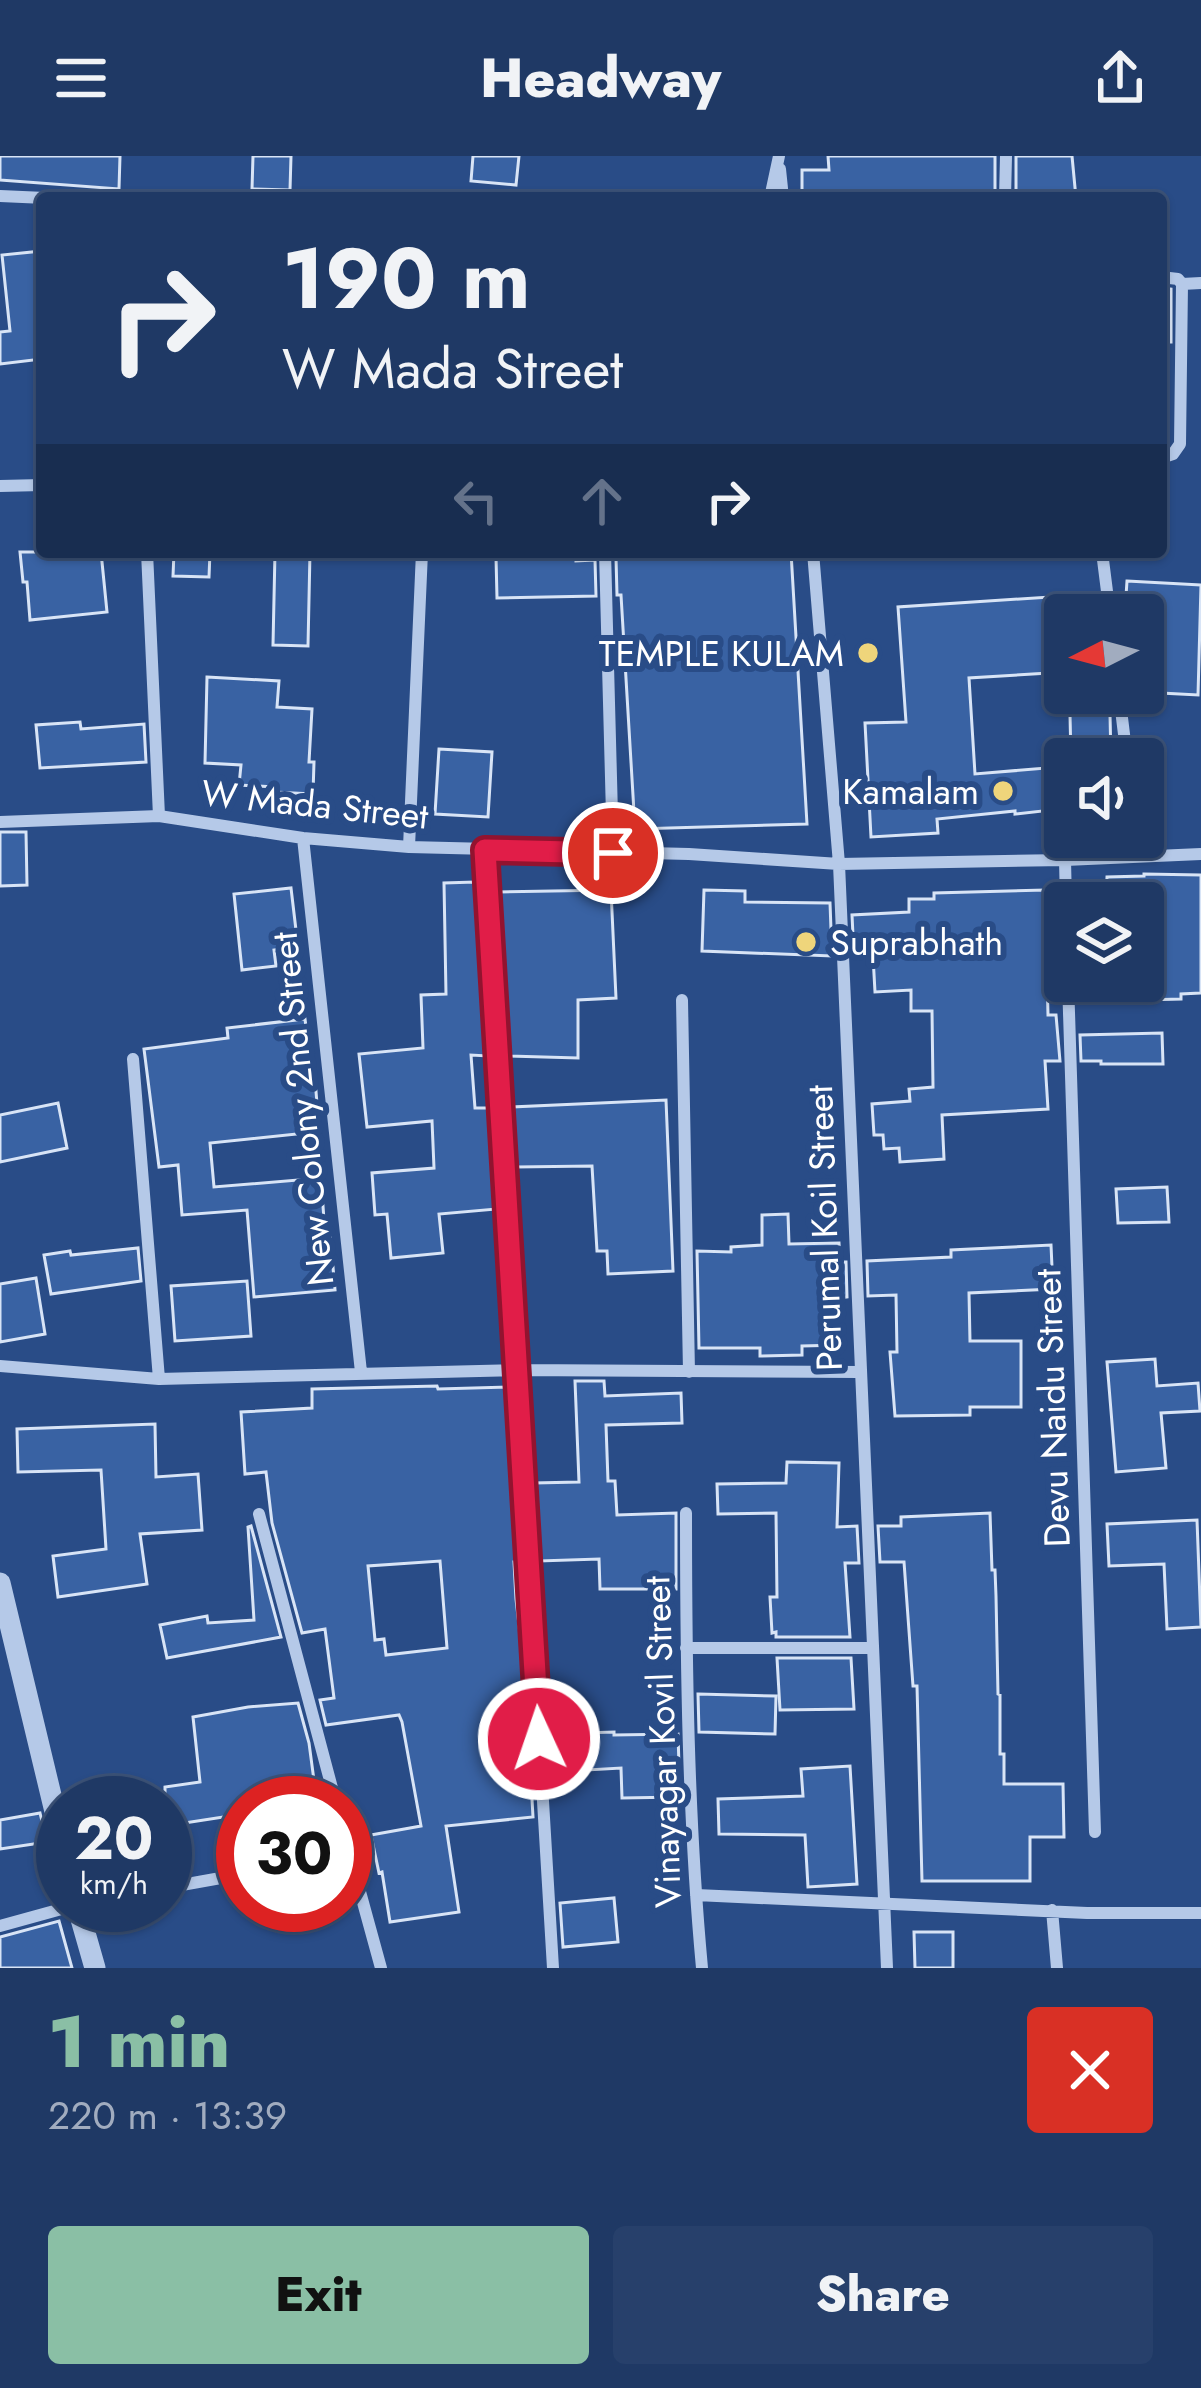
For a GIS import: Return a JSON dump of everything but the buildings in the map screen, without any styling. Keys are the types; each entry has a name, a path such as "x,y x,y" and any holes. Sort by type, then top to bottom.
{"street":[{"path":"771,192 779,156"},
{"path":"779,156 782,192"},
{"path":"1005,192 1006,156"},
{"path":"0,196 36,198"},
{"path":"1167,278 1182,284 1180,444 1167,456"},
{"path":"1182,284 1201,284"},
{"path":"0,486 36,484"},
{"path":"147,558 159,815"},
{"path":"409,847 422,558"},
{"path":"605,558 613,853"},
{"name":"Perumal Koil Street","path":"814,558 839,864 887,1968"},
{"path":"1103,558 1107,594"},
{"name":"W Mada Street","path":"0,822 159,815 303,838 409,847 839,864 1094,858"},
{"name":"New Colony 2nd Street","path":"303,838 362,1372"},
{"path":"485,850 553,1968"},
{"name":"W Mada Street","path":"1164,855 1201,854"},
{"path":"1065,860 1066,882"},
{"path":"682,1000 689,1372"},
{"name":"Devu Naidu Street","path":"1070,1002 1095,1832"},
{"path":"133,1059 159,1379"},
{"path":"0,1366 159,1379 517,1370 860,1372"},
{"name":"Vinayagar Kovil Street","path":"686,1513 686,1648 702,1968"},
{"path":"259,1514 329,1776"},
{"path":"0,1582 46,1776"},
{"path":"686,1648 872,1648"},
{"path":"695,1895 1087,1913 1201,1912"},
{"path":"1052,1910 1057,1968"},
{"path":"0,1925 36,1916"},
{"path":"84,1932 94,1968"},
{"path":"370,1932 380,1968"}],"place":[{"name":"TEMPLE KULAM","path":"868,653"},
{"name":"Kamalam","path":"1003,791"},
{"name":"Suprabhath","path":"806,942"}],"route":[{"path":"539,1739 485,850 613,853"}]}
